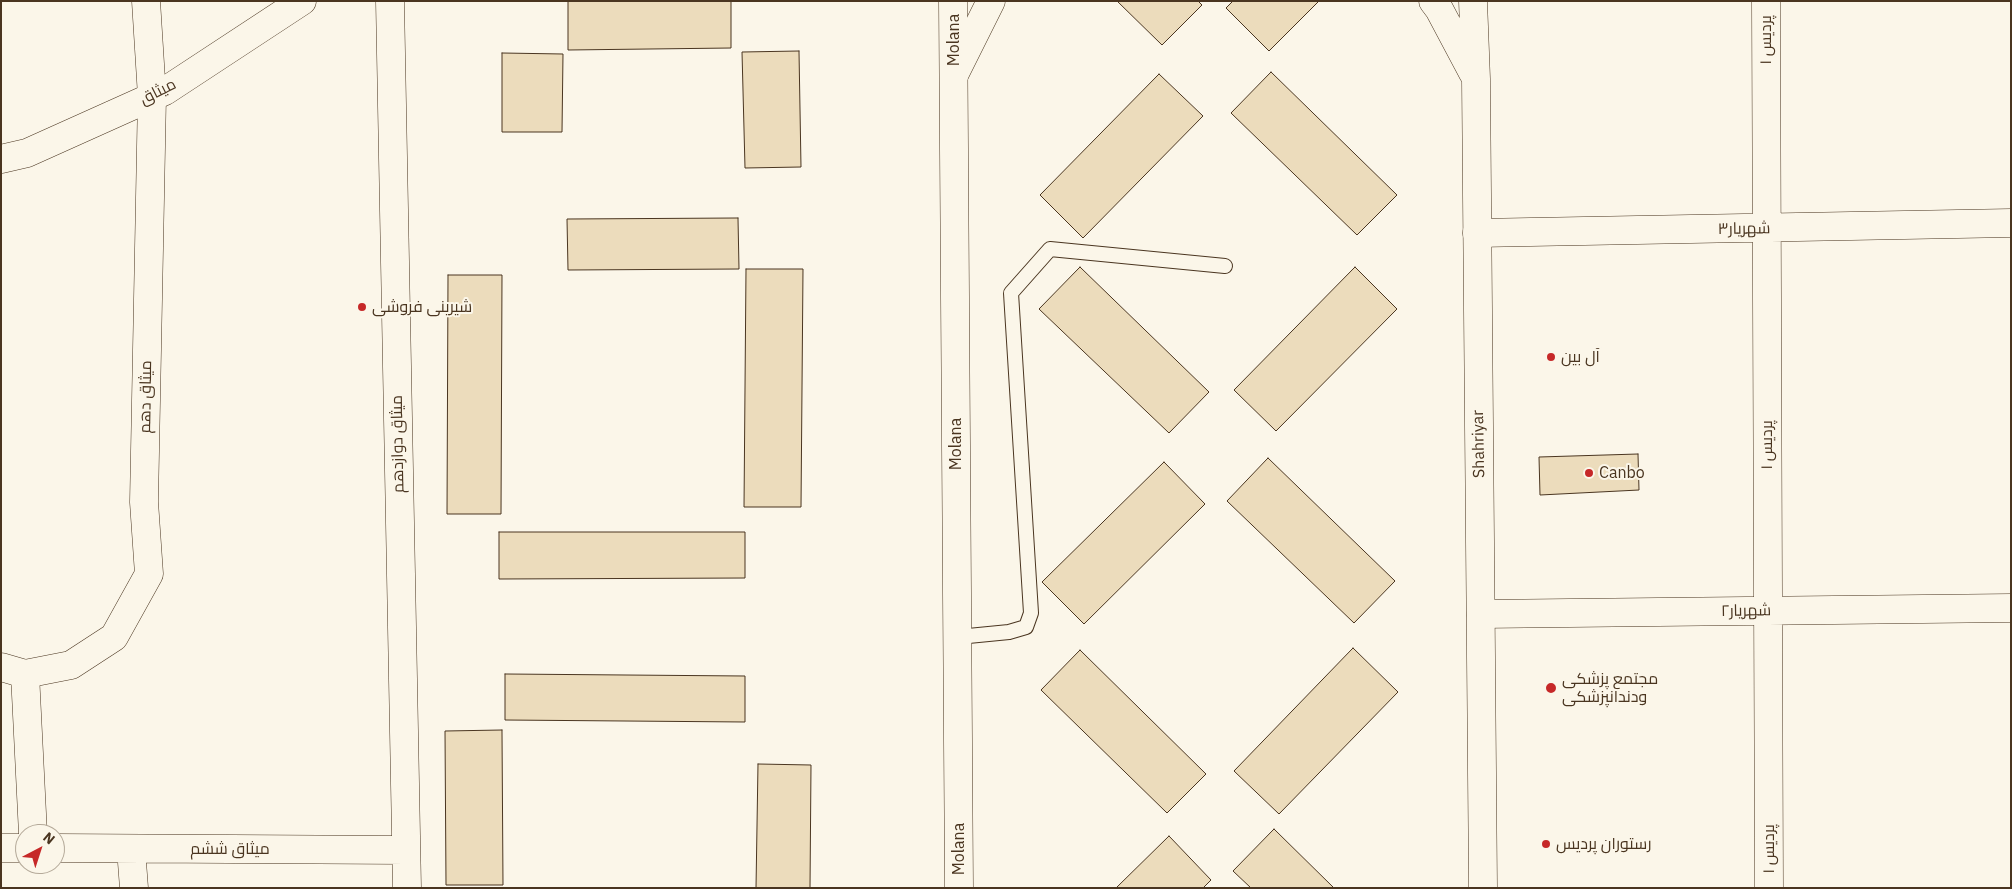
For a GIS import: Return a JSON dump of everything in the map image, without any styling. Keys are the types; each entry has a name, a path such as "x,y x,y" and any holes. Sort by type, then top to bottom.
{"street":[{"name":"میثاق دهم","path":"13,670 70,665 114,637 149,574 144,502 152,96 146,1"},
{"name":"میثاق","path":"1,159 27,152 165,91 302,1"},
{"name":"میثاق دوازدهم","path":"390,1 407,888"},
{"name":"Molana","path":"954,1 959,888"},
{"path":"954,75 991,1"},
{"path":"1433,1 1476,79"},
{"name":"Shahriyar","path":"1473,1 1476,79 1483,888"},
{"name":"پردیس ۱","path":"1766,1 1767,611 1770,888"},
{"name":"شهریار۳","path":"1477,234 2011,223"},
{"name":"شهریار۲","path":"1481,614 2011,608"},
{"path":"13,670 32,824"},
{"path":"1,848 15,848"},
{"name":"میثاق ششم","path":"65,848 406,850"},
{"path":"131,849 134,888"}],"lane":[{"path":"958,637 1009,632 1026,627 1032,613 1011,293 1050,249 1225,266"}],"building":[{"path":"568,1 731,1 731,48 568,50"},
{"path":"1117,1 1198,1 1202,5 1162,45"},
{"path":"1233,1 1319,1 1269,51 1226,8"},
{"path":"799,51 801,167 745,168 742,52"},
{"path":"502,53 563,54 562,132 502,132"},
{"path":"1271,72 1397,195 1357,235 1231,113"},
{"path":"1159,74 1203,116 1083,238 1040,195"},
{"path":"738,218 739,269 568,270 567,219"},
{"path":"1080,267 1209,392 1169,433 1039,309"},
{"path":"1355,267 1397,309 1276,431 1234,390"},
{"path":"746,269 803,269 801,507 744,507"},
{"path":"448,275 502,275 501,514 447,514"},
{"name":"Canbo","path":"1638,454 1639,490 1540,495 1539,457"},
{"path":"1268,458 1395,581 1354,623 1227,501"},
{"path":"1164,462 1205,504 1084,624 1042,582"},
{"path":"499,532 745,532 745,578 499,579"},
{"path":"1353,648 1398,692 1279,814 1234,771"},
{"path":"1080,650 1206,774 1167,813 1041,690"},
{"path":"505,674 745,676 745,722 505,720"},
{"path":"502,730 503,885 446,885 445,731"},
{"path":"758,764 811,765 810,888 756,888"},
{"path":"1274,829 1334,888 1251,888 1233,871"},
{"path":"1169,836 1211,880 1203,888 1116,888"}],"place":[{"name":"شیرینی فروشی","path":"362,307"},
{"name":"آل بین","path":"1551,357"},
{"name":"Canbo","path":"1589,473"},
{"name":"مجتمع پزشکی ودندانپزشکی","path":"1551,688"},
{"name":"رستوران پردیس","path":"1546,844"}]}
